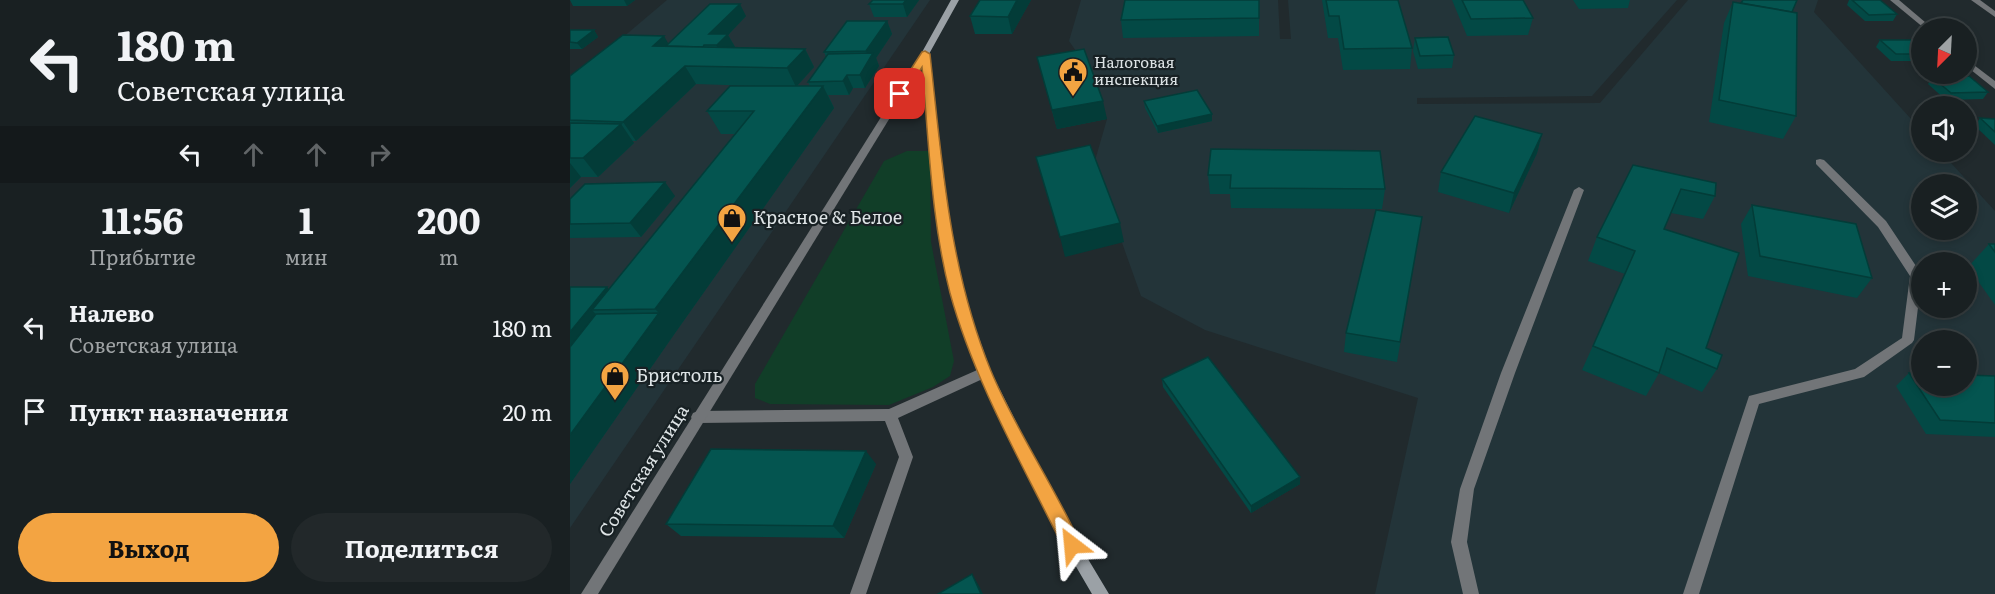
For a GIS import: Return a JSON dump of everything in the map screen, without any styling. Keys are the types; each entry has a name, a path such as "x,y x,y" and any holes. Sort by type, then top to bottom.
{"street":[{"name":"Советская улица","path":"589,594 925,54 956,0"},
{"path":"1894,0 1916,18"},
{"path":"1975,0 1995,15"},
{"path":"925,54 941,214 957,293 984,372 1062,529 1101,594"},
{"path":"1977,70 1995,86"},
{"path":"1691,594 1754,400 1860,373 1908,340 1916,276 1882,224 1820,162"},
{"path":"1472,594 1459,542 1467,489 1508,373 1579,190"},
{"path":"699,417 890,415 984,372"},
{"path":"858,594 906,457 890,415"}],"shaded area":[{"path":"667,0 930,0 570,528 570,82"},
{"path":"1081,0 1278,0 1280,39 1291,39 1288,0 1677,0 1592,96 1417,98 1417,104 1600,103 1688,0 1818,0 1814,12 1911,119 1911,162 1950,162 1961,174 1911,174 1911,240 1977,240 1977,191 1995,211 1995,594 1375,594 1418,398 1205,330 1141,296 1094,164 1107,119 1087,67 1069,41"}],"green space":[{"path":"907,151 930,151 931,242 954,361 950,376 933,387 889,405 770,404 755,398 755,384 884,161"}],"building":[{"path":"873,0 906,0 903,4 869,4"},
{"path":"980,0 1017,0 1008,17 970,16"},
{"path":"1125,0 1259,0 1259,18 1121,20"},
{"path":"1326,0 1398,0 1412,48 1344,49 1339,16 1329,16"},
{"path":"1462,0 1523,0 1533,18 1471,19"},
{"path":"1743,0 1797,0 1792,12 1741,3"},
{"path":"1852,0 1880,0 1897,14 1869,15"},
{"path":"1733,2 1797,13 1796,116 1719,100"},
{"path":"710,4 740,4 709,34 728,34 717,45 666,46"},
{"path":"847,21 887,21 866,51 824,52"},
{"path":"570,30 594,30 577,43 570,42"},
{"path":"623,35 664,36 653,46 805,49 787,68 685,66 623,122 570,120 570,76"},
{"path":"1448,37 1454,55 1420,56 1415,38"},
{"path":"1880,40 1911,40 1911,54 1896,54"},
{"name":"Налоговая инспекция","path":"1084,49 1103,101 1052,110 1037,57"},
{"path":"873,53 860,75 847,75 843,81 808,82 828,54"},
{"path":"1977,83 1988,92 1951,93 1940,84"},
{"path":"730,86 823,86 655,309 592,310 754,111 707,111"},
{"path":"1197,90 1212,114 1157,126 1144,101"},
{"path":"1475,116 1542,134 1514,193 1441,172"},
{"path":"1980,118 1995,119 1995,132"},
{"path":"570,123 621,124 583,158 570,158"},
{"path":"1090,145 1120,223 1060,237 1036,157"},
{"path":"1211,149 1380,151 1385,189 1230,188 1231,175 1208,175"},
{"path":"1633,165 1716,183 1715,196 1681,189 1664,229 1739,253 1706,348 1722,355 1717,369 1667,348 1659,373 1593,346 1635,251 1597,237"},
{"path":"665,182 630,223 570,224 570,199 585,184"},
{"path":"1752,205 1856,224 1872,278 1760,256"},
{"path":"1376,210 1422,217 1400,342 1346,333"},
{"path":"1989,244 1995,244 1995,252"},
{"path":"570,287 607,287 570,332"},
{"path":"659,313 570,435 570,347 596,314"},
{"path":"1208,357 1300,477 1251,506 1162,379"},
{"path":"1977,375 1995,376 1995,423 1940,420 1924,396 1977,396"},
{"path":"711,449 866,451 833,526 666,524"},
{"path":"972,574 981,594 938,594"}],"place":[{"name":"Налоговая инспекция","path":"1073,98"},
{"name":"Красное & Белое","path":"732,244"},
{"name":"Бристоль","path":"615,402"}],"route":[{"path":"900,94 925,54 941,214 957,293 984,372 1072,545"}]}
